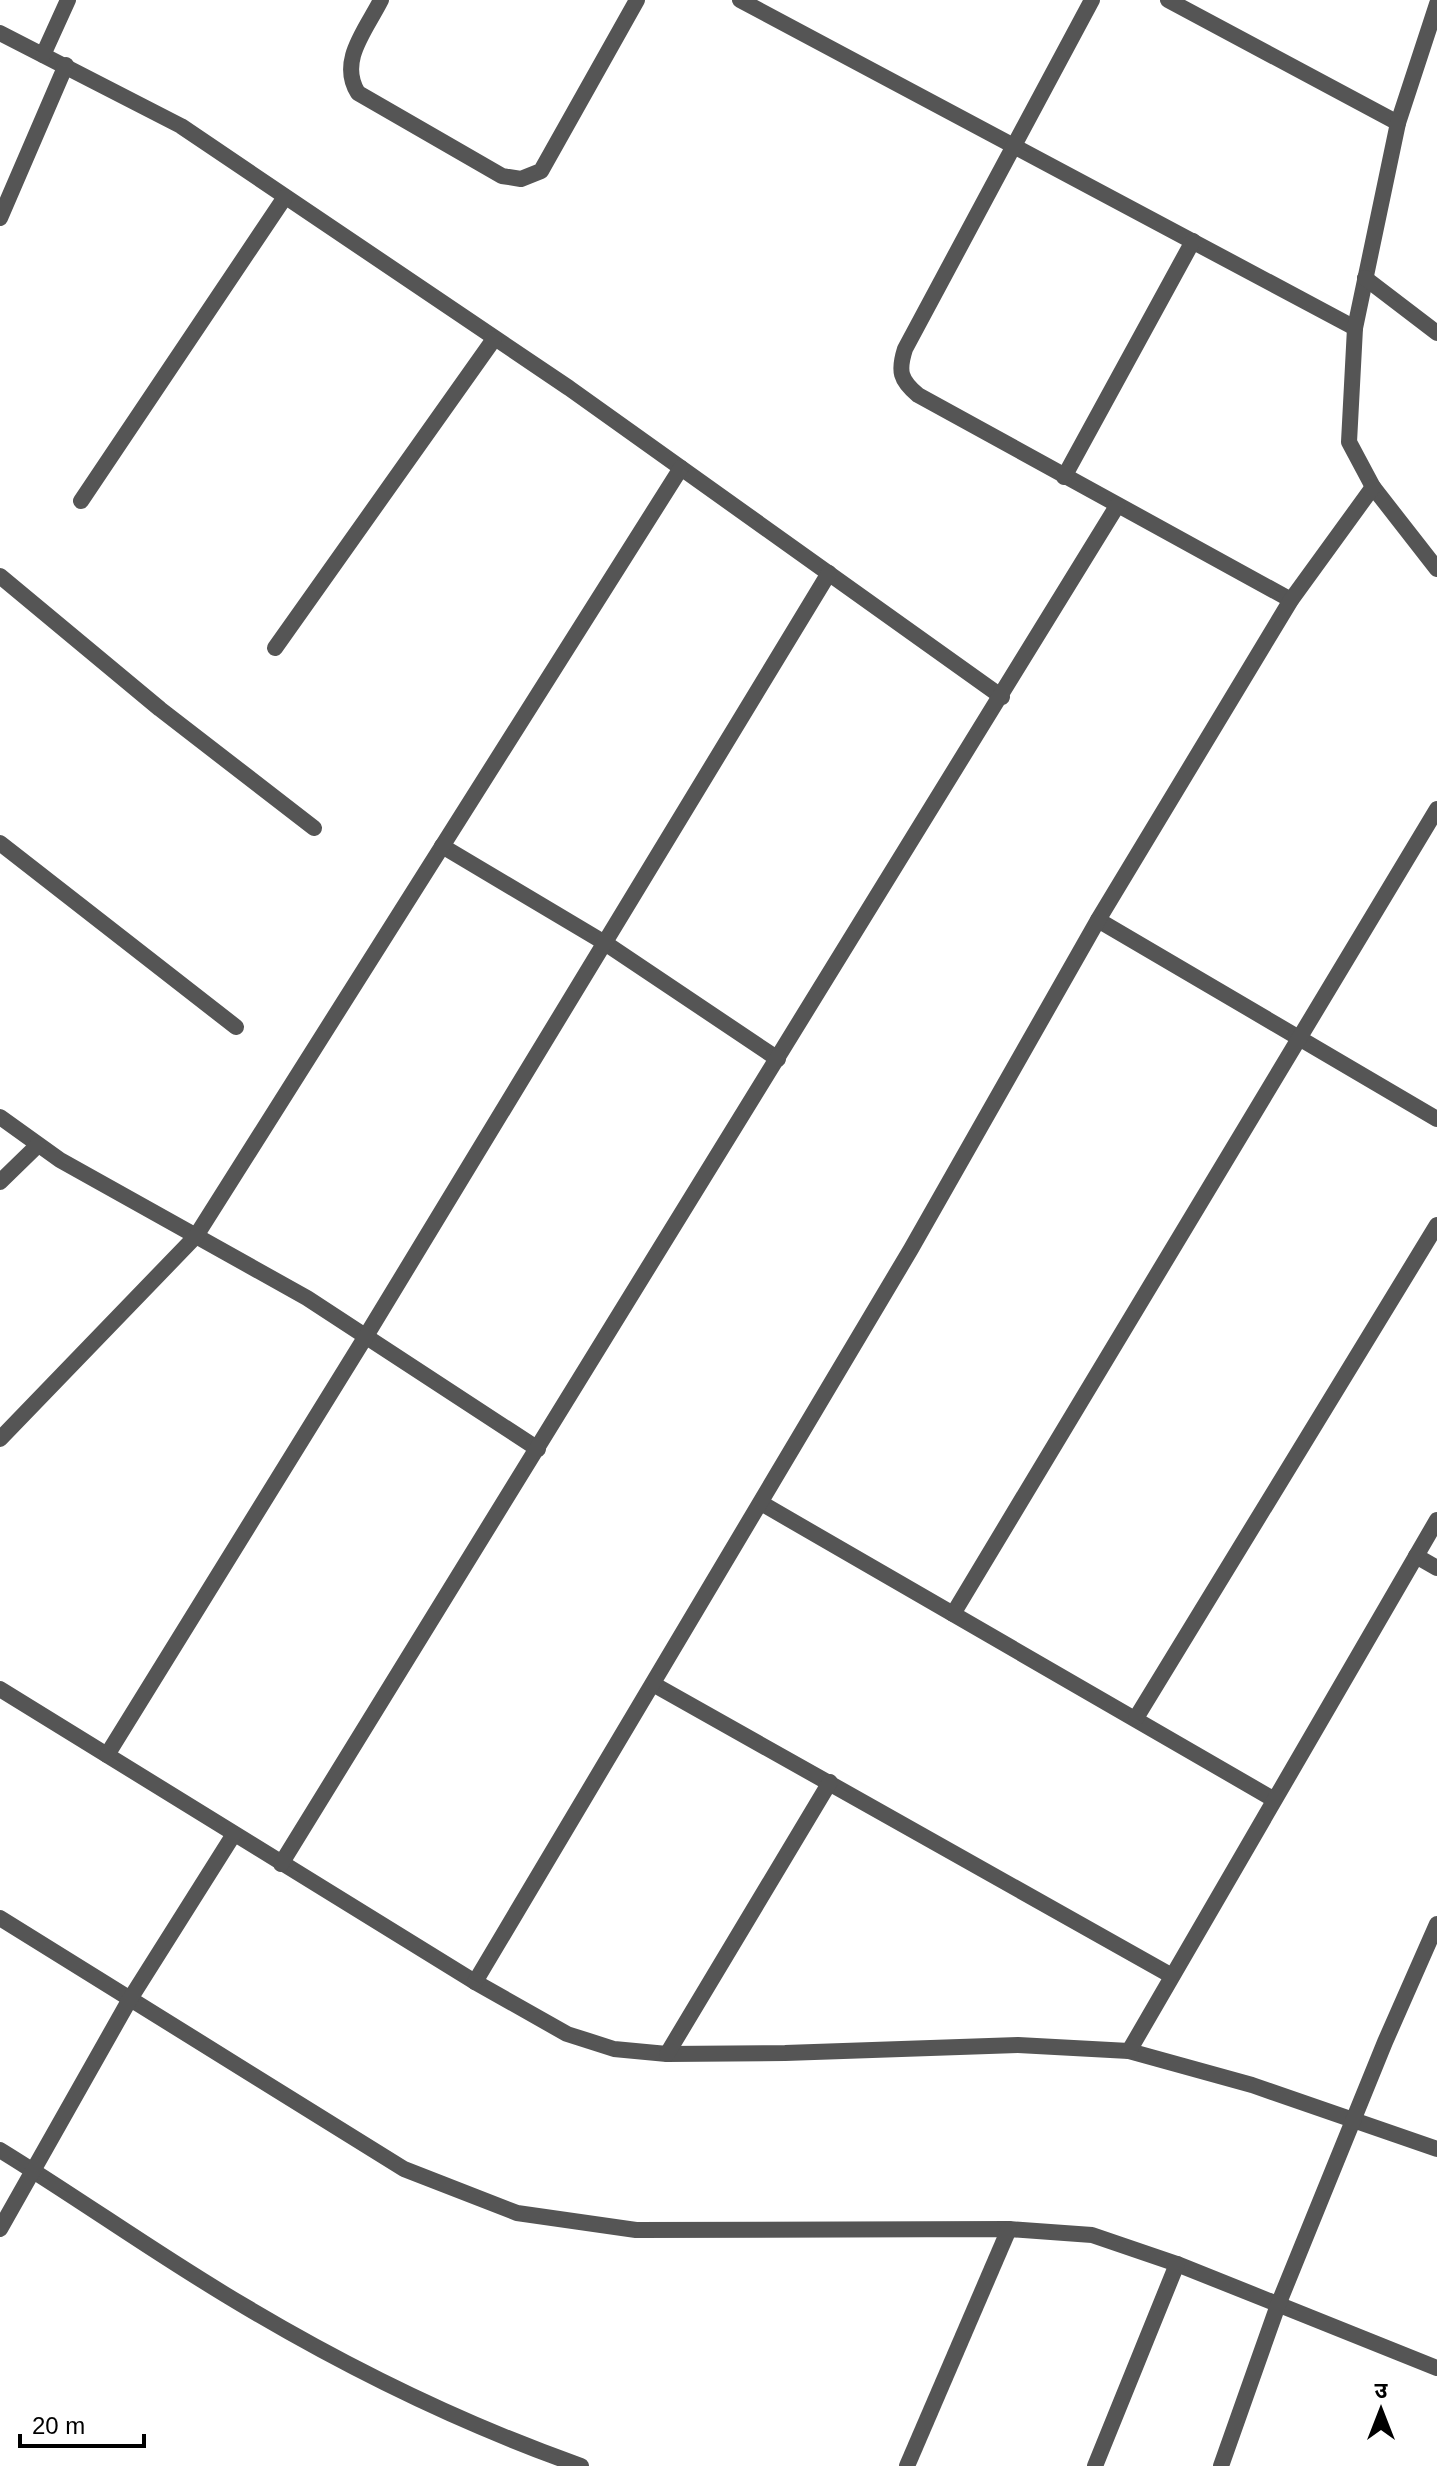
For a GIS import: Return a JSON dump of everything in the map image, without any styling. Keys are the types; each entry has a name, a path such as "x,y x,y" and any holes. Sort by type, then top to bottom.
{"street":[{"path":"43,55 68,0"},
{"path":"381,0 349,62 350,80 358,93 502,176 521,179 541,171 637,0"},
{"path":"740,0 1355,328"},
{"path":"1092,0 905,349 899,367 903,382 918,395 1291,600"},
{"path":"1168,0 1398,123"},
{"path":"1437,4 1398,123 1365,278 1355,328 1349,442 1373,487 1437,569"},
{"path":"0,33 181,126 681,468 1002,697"},
{"path":"0,218 66,65"},
{"path":"81,501 285,197"},
{"path":"1064,477 1193,241"},
{"path":"1365,278 1437,333"},
{"path":"275,648 494,339"},
{"path":"0,1439 196,1236 681,468"},
{"path":"475,1982 911,1249 1098,920 1291,600 1373,487"},
{"path":"281,1864 1117,506"},
{"path":"107,1755 366,1336 829,573"},
{"path":"0,576 160,709 314,828"},
{"path":"953,1614 1437,809"},
{"path":"0,843 236,1027"},
{"path":"442,846 605,943 778,1059"},
{"path":"1098,920 1437,1119"},
{"path":"0,1117 38,1145 307,1298 538,1449"},
{"path":"0,1182 38,1145"},
{"path":"1136,1718 1437,1225"},
{"path":"761,1503 1273,1799"},
{"path":"1129,2051 1437,1520"},
{"path":"1416,1556 1437,1568"},
{"path":"653,1684 1172,1976"},
{"path":"0,1689 281,1864 567,2034 614,2049 667,2054 1018,2045 1129,2051 1252,2085 1437,2149"},
{"path":"667,2054 830,1782"},
{"path":"0,2229 130,1999 234,1834"},
{"path":"0,1918 404,2169 517,2213 636,2230 1009,2229 1092,2235 1177,2264 1437,2368"},
{"path":"1221,2466 1278,2305 1390,2029 1437,1924"},
{"path":"0,2150 246,2307 402,2391 517,2443 581,2466"},
{"path":"907,2466 1009,2229"},
{"path":"1095,2466 1177,2264"}]}
